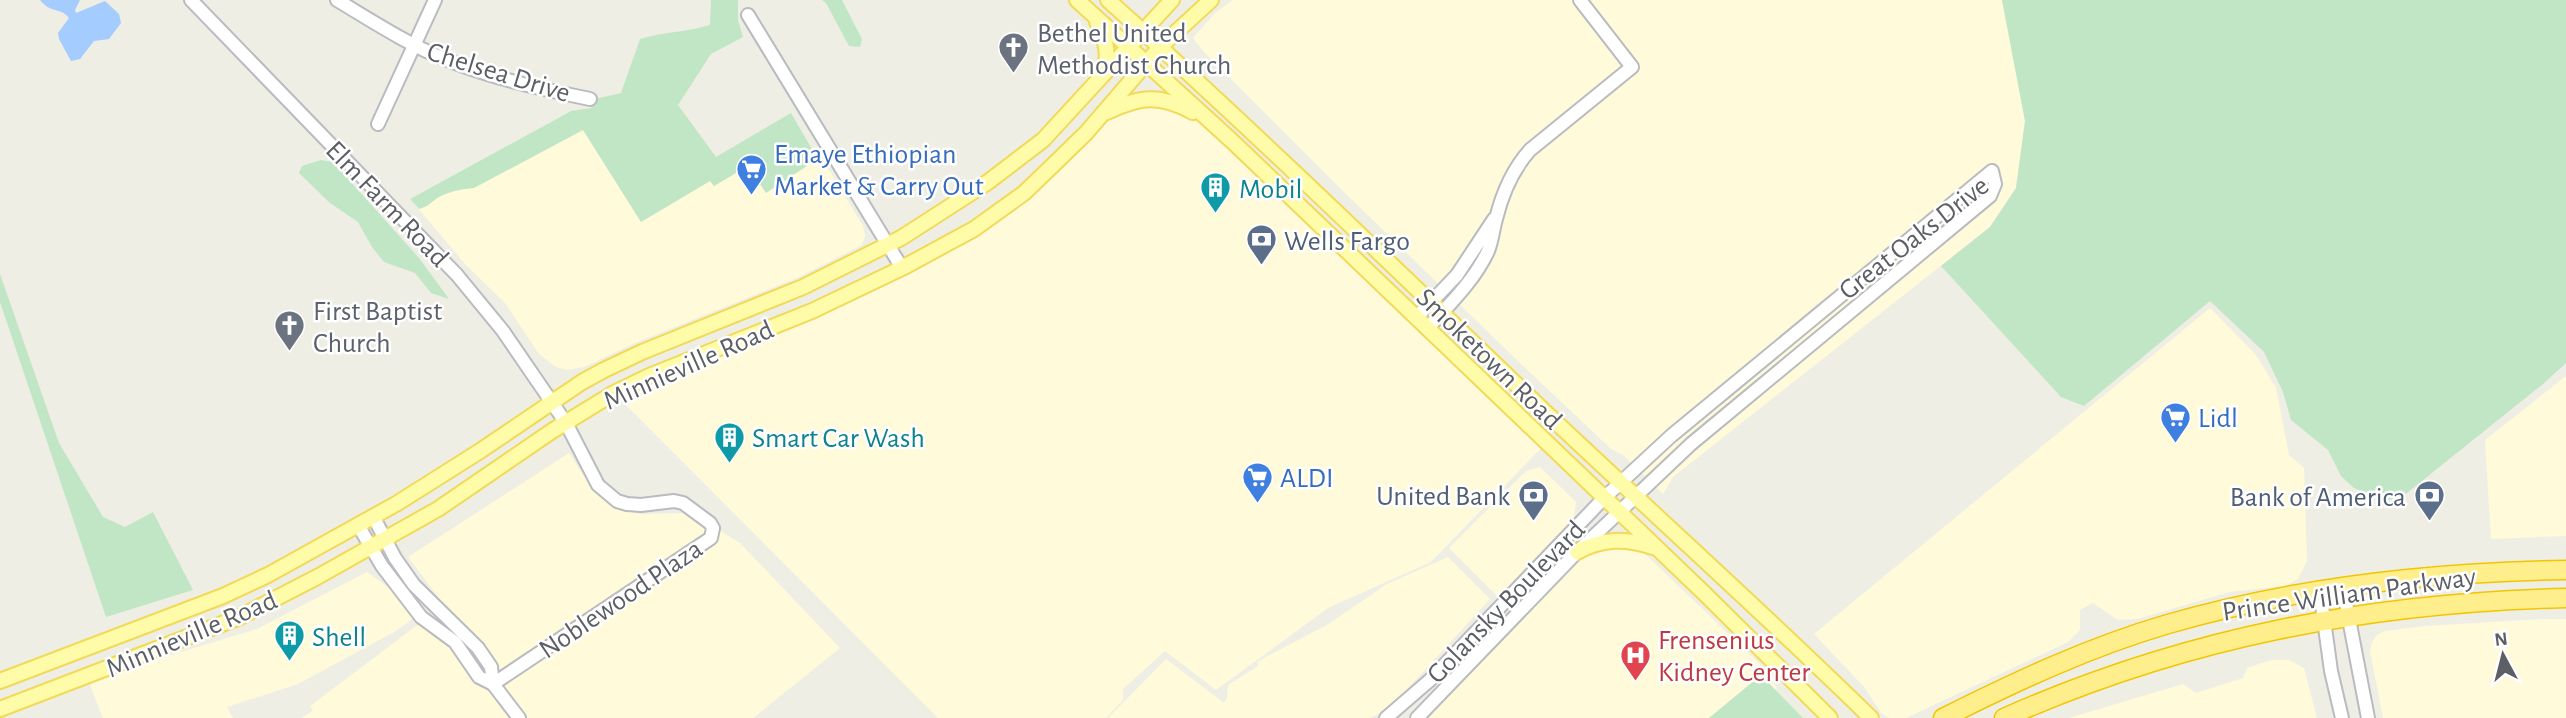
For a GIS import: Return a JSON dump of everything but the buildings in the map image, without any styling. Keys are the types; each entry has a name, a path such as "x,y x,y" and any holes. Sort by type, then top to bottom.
{"highway":[{"name":"Prince William Parkway","path":"1943,718 2046,668 2159,627 2239,605 2320,591 2455,574 2566,570"},
{"name":"Prince William Parkway","path":"2004,718 2154,660 2261,632 2348,615 2456,603 2566,598"}],"main road":[{"name":"Smoketown Road","path":"1077,0 1147,62 1422,323 1830,718"},
{"name":"Smoketown Road","path":"1108,0 1871,718"},
{"name":"Minnieville Road","path":"0,681 223,596 268,575 358,525 480,451 582,382 642,352 803,287 887,245 954,205 1026,155 1172,0"},
{"name":"Minnieville Road","path":"0,709 240,617 386,538 481,481 614,393 649,376 812,311 902,268 964,234 1005,207 1050,168 1102,114 1160,47 1211,0"},
{"path":"1094,15 1107,47 1107,63 1102,75"},
{"path":"1102,114 1125,103 1150,99 1173,102 1210,121"},
{"path":"1577,552 1594,543 1612,540 1629,540 1657,548"}],"street":[{"name":"Elm Farm Road","path":"191,0 457,275 503,331 566,423"},
{"name":"Chelsea Drive","path":"337,0 414,45 474,70 590,99"},
{"path":"378,124 435,0"},
{"path":"1422,323 1470,280 1485,256 1513,173 1530,150 1632,68 1580,0"},
{"path":"748,15 902,268"},
{"name":"Great Oaks Drive","path":"1621,482 1716,397 1992,171 1995,184 1990,197 1691,444 1636,496"},
{"name":"Noblewood Plaza","path":"493,684 661,573 713,534 710,523 683,503 640,505 617,501 598,485 566,423"},
{"name":"Golansky Boulevard","path":"1386,718 1430,680 1621,482"},
{"name":"Golansky Boulevard","path":"1417,718 1577,552 1636,496"},
{"path":"373,516 395,558 414,585 478,648 491,667 493,684"},
{"path":"358,525 382,566 421,617 455,642 479,677 493,684 519,718"},
{"path":"2343,588 2368,718"},
{"path":"2320,591 2342,718"}],"shaded area":[{"path":"1233,0 2002,0 2025,121 2016,188 1990,227 1673,477 1663,494 1521,364 1204,52 1193,38 1216,12"},
{"path":"1151,99 1210,121 1546,443 1431,562 1328,608 1216,690 1165,651 1123,689 1123,700 1106,718 938,718 614,393 865,286 1005,207 1102,114"},
{"path":"571,111 641,222 710,181 714,186 748,165 766,192 821,157 863,226 865,237 862,245 797,278 635,343 584,367 567,370 556,367 539,354 505,303 466,265 410,199"},
{"path":"2210,308 2256,355 2276,388 2289,455 2304,468 2307,561 2298,579 2285,586 2230,592 2137,619 2118,620 2093,603 2080,610 2080,630 2068,642 1906,718 1889,718 1881,713 1865,688 1814,634"},
{"path":"2566,376 2566,536 2491,539 2485,440"},
{"path":"569,453 592,488 622,510 641,514 691,513 740,543 840,648 753,718 301,718 313,711 310,706 444,605 408,557"},
{"path":"1540,467 1576,502 1574,518 1498,597 1449,548 1526,471"},
{"path":"1601,545 1636,548 1644,553 1760,664 1777,688 1742,718 1425,718 1577,560"},
{"path":"1448,557 1490,599 1388,710 1369,718 1108,718 1166,659 1224,703 1228,685 1258,666 1258,661 1327,625 1387,584"},
{"path":"367,572 392,590 414,618 394,632 298,684 227,707 233,718 103,718 89,683 128,668 257,629"},
{"path":"2566,619 2566,718 2383,718 2370,651 2377,635 2384,631 2425,626"},
{"path":"2271,660 2289,660 2304,668 2317,718 2069,718 2183,684 2196,693 2243,678 2247,668"}],"green space":[{"path":"711,0 738,0 738,20 743,37 711,54 678,105 716,157 791,113 813,151 813,162 766,193 748,166 714,186 710,181 641,222 583,130 474,188 448,193 419,209 410,199 571,111 591,108 595,99 621,93 640,39 710,25"},
{"path":"822,0 842,0 862,39 860,47 849,46"},
{"path":"2002,0 2566,0 2566,363 2402,497 2383,501 2354,488 2341,476 2328,450 2291,420 2283,392 2264,352 2210,301 2084,406 2061,397 1941,266 1990,227 2016,188 2025,121"},
{"path":"321,160 333,162 419,258 449,299 431,293 415,273 384,262 358,222 330,203 299,173 302,166"},
{"path":"0,274 59,443 103,517 125,527 153,512 193,590 106,617 0,302"},
{"path":"1761,675 1803,718 1709,718"}],"water":[{"path":"40,0 80,0 76,13 105,1 119,14 121,23 109,39 94,41 80,59 71,61 58,33 69,18"}],"place":[{"name":"Bethel United Methodist Church","path":"1014,75"},
{"name":"Emaye Ethiopian Market & Carry Out","path":"751,196"},
{"name":"Mobil","path":"1216,215"},
{"name":"Wells Fargo","path":"1261,267"},
{"name":"First Baptist Church","path":"290,353"},
{"name":"Lidl","path":"2175,444"},
{"name":"Smart Car Wash","path":"729,464"},
{"name":"ALDI","path":"1257,504"},
{"name":"United Bank","path":"1533,522"},
{"name":"Bank of America","path":"2429,523"},
{"name":"Shell","path":"289,663"},
{"name":"Frensenius Kidney Center","path":"1635,682"}]}
